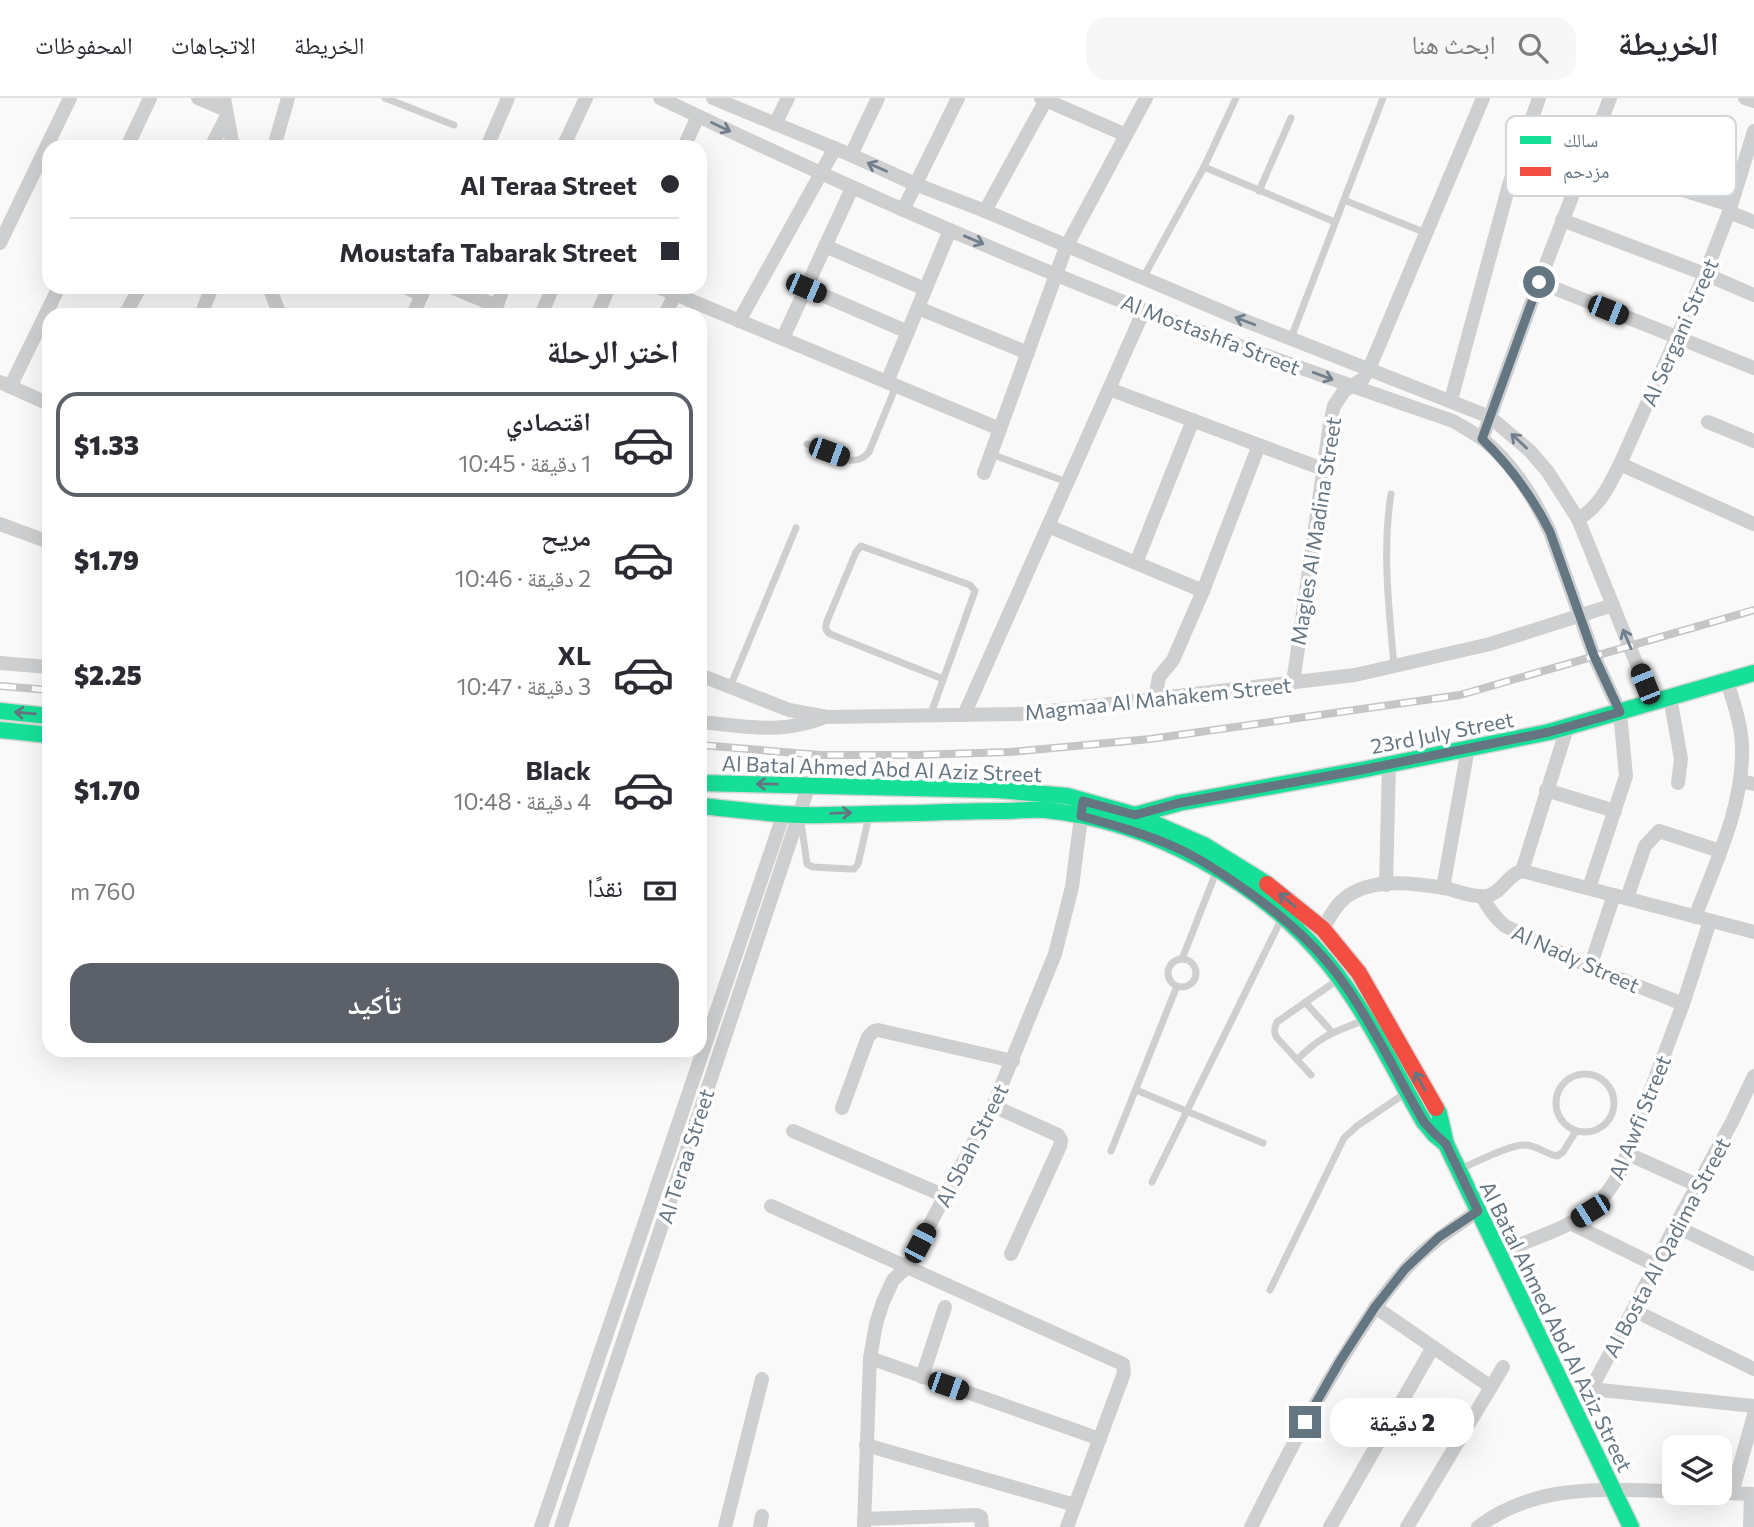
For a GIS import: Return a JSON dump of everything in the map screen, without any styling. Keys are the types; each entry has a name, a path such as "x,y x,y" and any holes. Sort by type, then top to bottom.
{"main road":[{"name":"23rd July Street","path":"1135,815 1179,803 1567,728 1754,673"},
{"path":"0,711 42,715"},
{"path":"0,730 42,733"},
{"name":"Al Batal Ahmed Abd Al Aziz Street","path":"707,783 997,790 1067,796 1082,808 1179,848 1217,870 1283,916 1304,936 1347,988 1424,1122 1446,1144"},
{"name":"Al Batal Ahmed Abd Al Aziz Street","path":"707,807 792,814 1082,808 1135,815 1204,845 1269,885 1323,929 1359,973 1439,1113 1446,1144 1458,1170 1631,1527"}],"street":[{"path":"50,140 70,98"},
{"path":"130,140 150,98"},
{"path":"198,98 226,108"},
{"path":"276,140 288,98"},
{"path":"491,140 508,98"},
{"path":"566,140 586,98"},
{"name":"Al Mostashfa Street","path":"660,98 852,188 1056,275 1144,310 1453,421 1482,439 1514,473 1544,519 1594,656 1620,712 1626,776 1589,888"},
{"name":"Al Mostashfa Street","path":"713,98 1066,247 1490,416 1511,433 1548,471 1578,519 1652,702"},
{"path":"775,124 788,98"},
{"path":"851,155 878,98"},
{"path":"903,210 958,98"},
{"path":"984,472 1066,247 1146,98"},
{"path":"1369,369 1483,98"},
{"path":"1533,116 1539,98"},
{"path":"1603,116 1610,98"},
{"path":"1745,98 1754,100"},
{"path":"985,211 1045,99 1126,135"},
{"path":"214,140 226,108"},
{"path":"226,108 232,140"},
{"path":"687,140 698,116"},
{"name":"Al Sergani Street","path":"1736,193 1750,158 1754,131"},
{"path":"739,320 835,148"},
{"path":"0,243 42,156"},
{"path":"783,338 852,188"},
{"path":"1451,400 1506,196"},
{"path":"1482,439 1572,196"},
{"path":"1695,196 1730,208 1754,222"},
{"name":"Al Sergani Street","path":"1578,519 1591,512 1620,464 1705,274 1735,196"},
{"path":"1563,220 1754,295"},
{"path":"891,384 908,332 950,230"},
{"path":"825,246 925,289"},
{"path":"1539,282 1754,368"},
{"path":"806,288 908,332"},
{"path":"464,294 491,308"},
{"path":"668,308 675,294 1000,429"},
{"path":"918,308 1028,353"},
{"path":"964,715 1144,310"},
{"path":"42,318 5,384 42,401"},
{"name":"Magles Al Madina Street","path":"1293,683 1334,406 1343,391 1363,379 1369,369"},
{"path":"1109,388 1323,469"},
{"path":"1136,563 1193,420"},
{"path":"1708,422 1754,441"},
{"path":"1155,699 1159,677 1173,660 1203,591 1259,445"},
{"path":"1620,464 1754,524"},
{"path":"0,524 42,539"},
{"path":"1048,526 1203,591"},
{"name":"Magmaa Al Mahakem Street","path":"707,678 789,710 827,717 1024,714 1355,675 1490,644 1613,605"},
{"path":"0,663 42,666"},
{"path":"1695,917 1747,783 1742,742 1727,681"},
{"path":"1670,697 1681,759 1678,783"},
{"path":"707,723 773,729 801,726 827,717"},
{"path":"1521,871 1567,728"},
{"path":"1443,888 1468,748"},
{"path":"1386,884 1389,764"},
{"name":"Al Teraa Street","path":"707,1055 792,814 809,785"},
{"path":"1546,790 1615,811"},
{"name":"Al Sbah Street","path":"864,1523 870,1359 876,1324 893,1280 907,1266 993,1106 1013,1061 1055,954 1072,887 1082,808"},
{"name":"Al Teraa Street","path":"561,1527 792,814"},
{"path":"1590,967 1645,846 1659,831 1720,851"},
{"path":"1323,929 1332,913 1345,899 1371,886 1415,884 1482,896 1496,891 1521,871 1754,932"},
{"name":"Al Nady Street","path":"1482,896 1495,918 1505,926 1590,967 1683,1004"},
{"name":"Al Awfi Street","path":"1499,1253 1570,1223 1590,1211 1619,1175 1683,1004 1710,921"},
{"path":"842,1108 869,1037 878,1030 1013,1061"},
{"name":"Al Teraa Street","path":"541,1527 706,1057"},
{"name":"Al Bosta Al Qadima Street","path":"1578,1419 1591,1388 1754,1076"},
{"path":"993,1106 1058,1135 1061,1140 1011,1254"},
{"path":"793,1131 945,1196"},
{"path":"1628,1154 1697,1185"},
{"path":"771,1206 1123,1364 1125,1373 1067,1527"},
{"path":"1251,1527 1293,1442 1375,1307 1405,1269 1439,1237 1478,1211"},
{"path":"1570,1223 1656,1265"},
{"path":"1675,1226 1754,1264"},
{"path":"922,1377 945,1307"},
{"path":"1375,1307 1491,1387"},
{"path":"1633,1310 1754,1369"},
{"path":"1330,1527 1433,1347"},
{"path":"870,1359 1100,1440"},
{"path":"1407,1527 1503,1367"},
{"path":"725,1527 762,1379"},
{"path":"1591,1388 1754,1406"},
{"path":"1732,1476 1754,1415"},
{"path":"866,1445 1076,1505"},
{"path":"1478,1527 1523,1501 1553,1493 1662,1491"},
{"path":"1732,1493 1752,1494 1750,1527"},
{"path":"864,1523 977,1515 981,1517 982,1527"}],"lane":[{"path":"384,98 454,125"},
{"path":"1143,278 1204,167 1236,98"},
{"path":"1291,338 1383,98"},
{"path":"1259,191 1291,118"},
{"path":"1204,167 1335,222"},
{"path":"1344,200 1426,233"},
{"path":"807,444 850,460 865,456 869,452 891,384"},
{"path":"991,454 1068,482"},
{"path":"1391,494 1386,557 1394,666"},
{"path":"730,687 796,528"},
{"path":"929,716 943,679 975,594 974,588 861,546 827,621 826,631 943,679"},
{"path":"792,814 807,864 813,867 853,869 858,863 869,813"},
{"path":"1182,959 1217,870"},
{"path":"1152,1182 1283,916"},
{"path":"1177,960 1187,960 1195,968 1195,978 1188,986 1177,986 1170,978 1169,968 1177,960"},
{"path":"1311,1075 1274,1031 1277,1022 1339,978"},
{"path":"1111,1151 1177,986"},
{"path":"1306,1002 1332,1032"},
{"path":"1297,1060 1312,1044 1332,1032 1366,1020"},
{"path":"1575,1075 1598,1076 1614,1094 1614,1110 1600,1129 1592,1132 1576,1131 1563,1122 1559,1115 1556,1107 1558,1092 1562,1085 1575,1075"},
{"path":"1136,1090 1263,1143"},
{"path":"1270,1290 1344,1138 1357,1126 1407,1093"},
{"path":"1458,1170 1520,1145 1532,1146 1557,1156 1563,1152 1576,1131"}],"railway":[{"path":"707,746 820,755 915,755 1010,752 1150,739 1460,695 1754,610"},
{"path":"0,686 42,689"}],"traffic: fast":[{"path":"1135,815 1179,803 1549,732 1754,673"},
{"path":"0,711 42,715"},
{"path":"0,730 42,734"},
{"path":"707,783 997,790 1067,796 1135,815 1204,845 1267,884"},
{"path":"707,807 815,815 1045,810 1085,816 1163,841 1237,882 1271,906 1301,934 1342,981 1424,1122 1446,1144"},
{"path":"1436,1108 1446,1144 1631,1527"}],"traffic: jam":[{"path":"1267,884 1323,929 1359,973 1436,1108"}],"route":[{"path":"1305,1422 1375,1307 1405,1269 1439,1237 1478,1211 1446,1144 1424,1122 1347,988 1304,936 1265,903 1179,848 1131,829 1081,816 1083,801 1135,815 1179,803 1549,732 1620,712 1594,656 1544,519 1514,473 1482,439 1539,282"}]}
